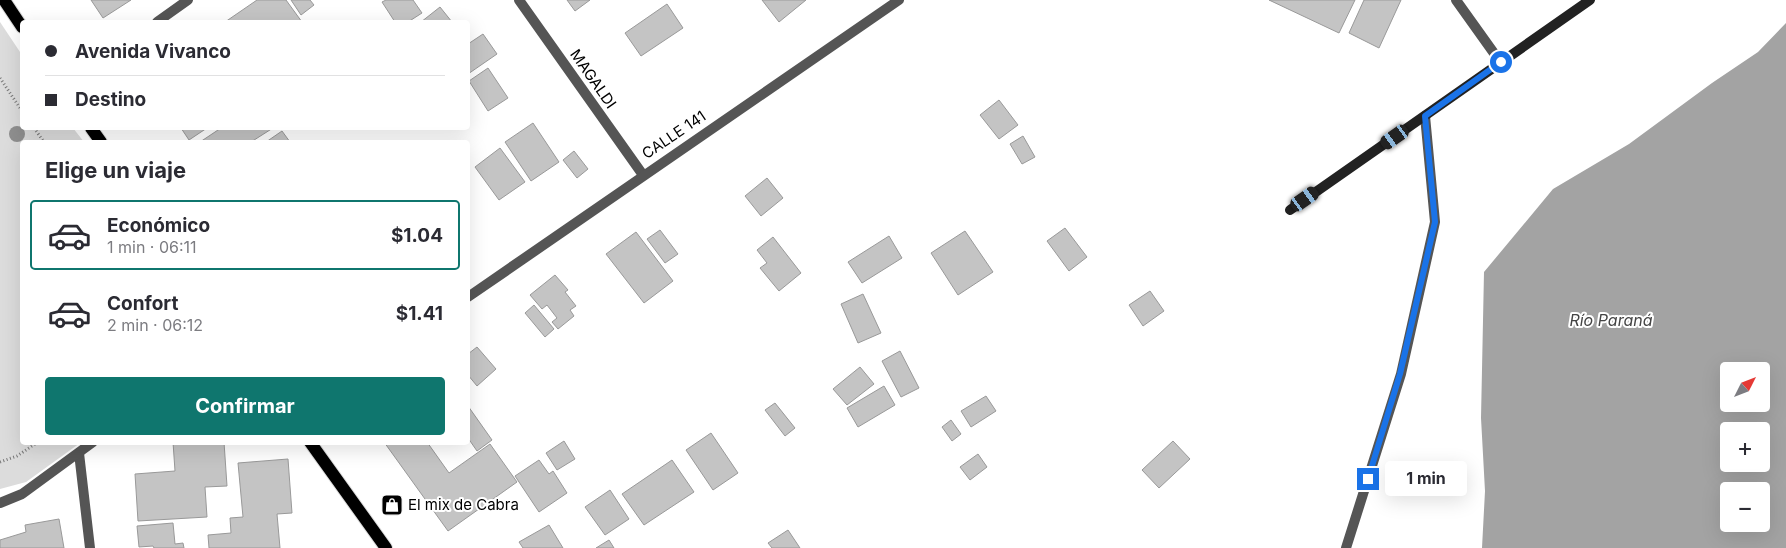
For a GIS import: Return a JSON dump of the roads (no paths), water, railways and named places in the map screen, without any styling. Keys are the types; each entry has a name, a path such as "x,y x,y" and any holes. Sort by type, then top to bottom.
{"main road":[{"path":"4,0 20,24"},
{"path":"1290,210 1590,0"},
{"path":"312,445 386,548"}],"street":[{"path":"160,20 188,0"},
{"name":"MAGALDI","path":"519,0 643,175"},
{"name":"CALLE 141","path":"470,296 899,0"},
{"path":"1456,0 1501,62"},
{"path":"1346,548 1400,374 1435,222 1425,116"},
{"path":"0,504 22,494 90,445"},
{"path":"79,453 90,548"}],"water":[{"name":"Río Paraná","path":"1786,23 1786,548 1482,548 1485,491 1481,418 1484,272 1553,189 1629,144 1758,52"}],"place":[{"name":"El mix de Cabra","path":"392,505"}]}
